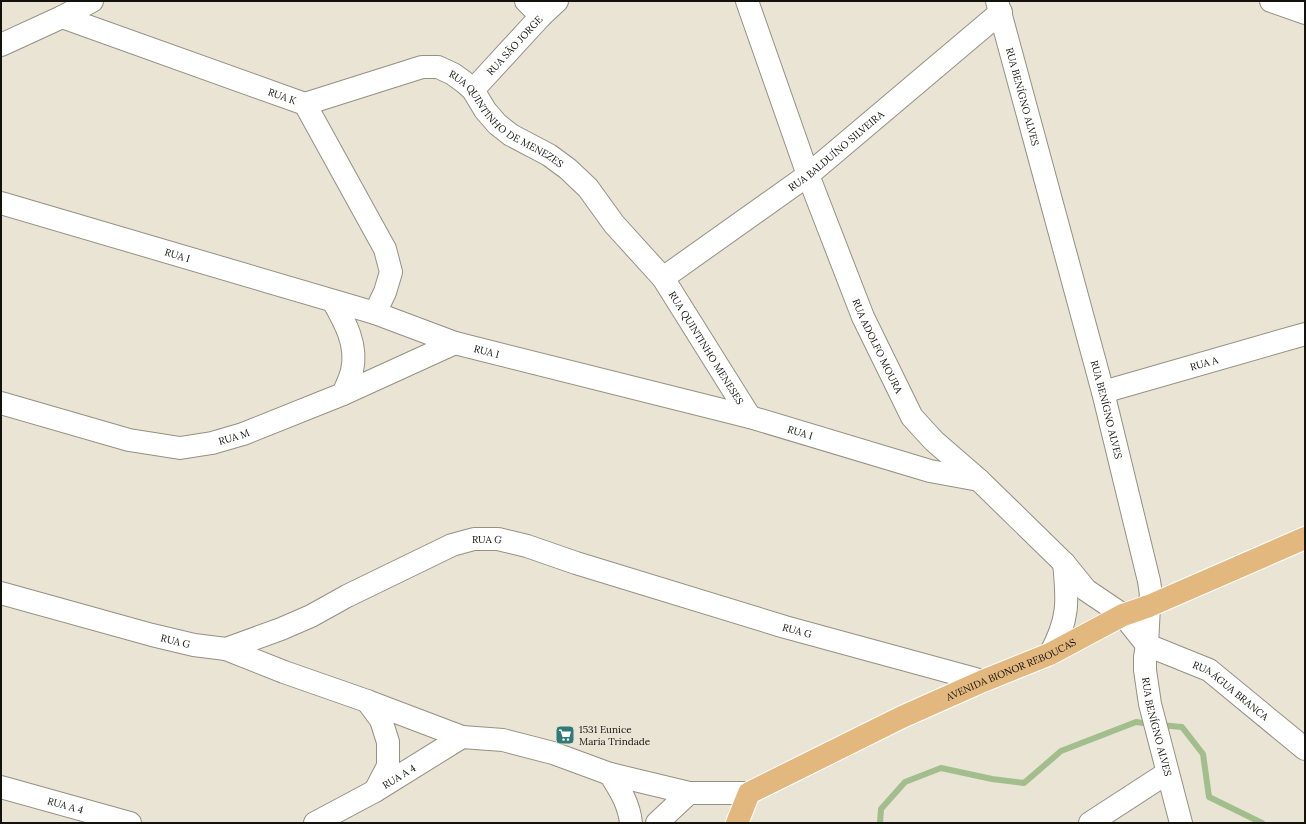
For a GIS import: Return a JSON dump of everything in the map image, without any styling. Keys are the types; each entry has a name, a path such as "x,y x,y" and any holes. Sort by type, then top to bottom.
{"main road":[{"name":"AVENIDA BIONOR REBOUCAS","path":"749,793 902,718 1050,654 1123,615 1149,606 1305,538"},
{"path":"737,823 749,793"}],"street":[{"path":"1,45 62,17 92,1"},
{"name":"RUA SÃO JORGE","path":"473,90 534,8 557,1"},
{"path":"1271,1 1305,13"},
{"name":"RUA ADOLFO MOURA","path":"755,5 808,176 863,317 912,417 934,441 978,480 1064,563 1086,590 1123,615 1147,645"},
{"name":"RUA BALDUÍNO SILVEIRA","path":"662,278 808,176 999,6"},
{"name":"RUA BENÍGNO ALVES","path":"999,6 1103,392 1149,581 1151,595 1145,670 1150,704 1180,823"},
{"name":"RUA K","path":"62,17 305,104 385,249 391,272 385,292 375,313"},
{"name":"RUA QUINTINHO DE MENEZES","path":"305,104 422,67 438,67 453,74 473,90 485,110 497,124 511,135 548,155 588,188 614,224 662,278"},
{"name":"RUA I","path":"1,203 333,300 375,313 455,343 750,417 930,471 978,480"},
{"name":"RUA QUINTINHO MENESES","path":"662,278 750,417"},
{"path":"333,300 349,331 352,349 352,370 343,394"},
{"name":"RUA A","path":"1103,392 1305,334"},
{"name":"RUA M","path":"1,403 129,440 180,448 212,443 243,434 343,394 455,343"},
{"name":"RUA G","path":"1,593 152,635 194,645 226,649 312,616 347,596 452,545 474,539 498,539 527,546 576,563 785,627 983,682"},
{"path":"1050,654 1060,636 1065,617 1067,589 1064,563"},
{"name":"RUA ÁGUA BRANCA","path":"1147,645 1209,670 1305,749"},
{"path":"226,649 284,672 472,738 503,740 552,753 610,774 689,793 749,793"},
{"path":"367,701 381,720 388,742 388,766 375,791"},
{"name":"RUA A 4","path":"315,823 472,738"},
{"path":"1090,823 1167,772"},
{"path":"610,774 622,792 630,811 631,823"},
{"name":"RUA A 4","path":"1,787 130,823"},
{"path":"657,823 689,793"}],"waterway":[{"path":"880,823 881,809 905,782 941,768 992,779 1024,783 1061,751 1136,722 1151,724"},
{"path":"1160,725 1182,727 1203,754 1209,797 1262,823"}],"place":[{"name":"1531 Eunice Maria Trindade","path":"565,735"}]}
